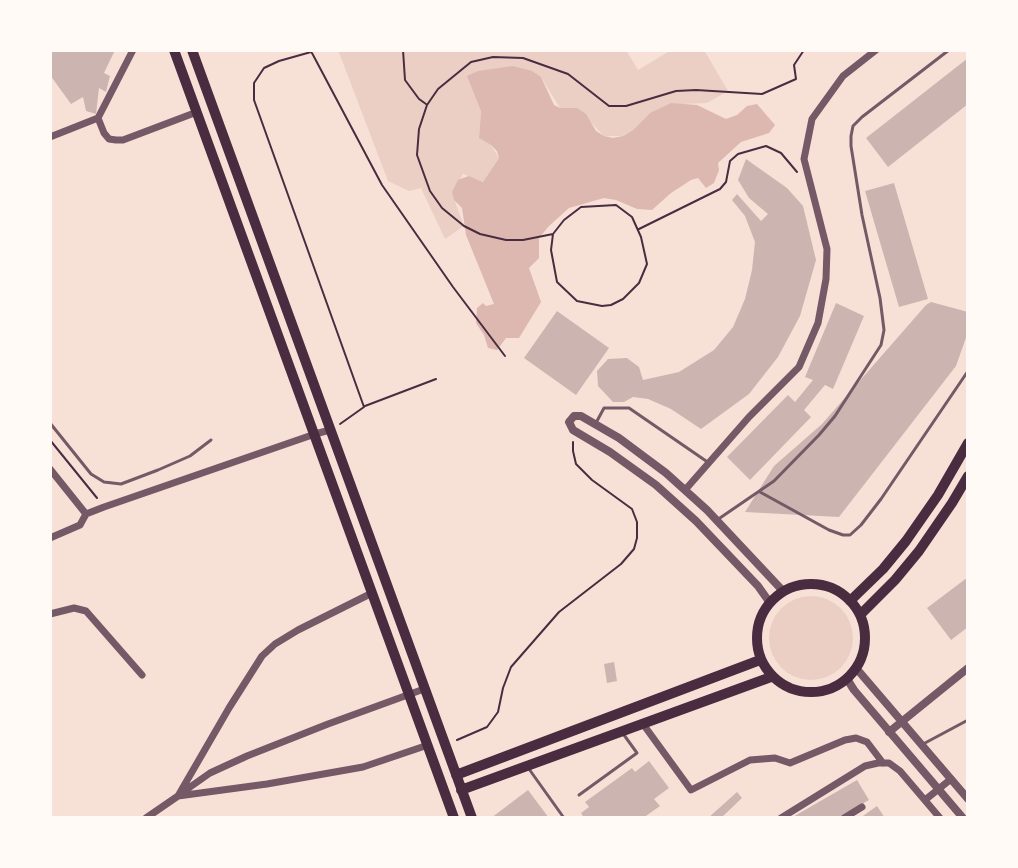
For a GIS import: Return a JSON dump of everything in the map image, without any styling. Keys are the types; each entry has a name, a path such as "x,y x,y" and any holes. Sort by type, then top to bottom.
{"main road":[{"path":"174,50 454,818"},
{"path":"192,50 472,818"},
{"path":"850,601 906,541 938,495 968,443"},
{"path":"860,615 919,551 968,476"},
{"path":"803,584 835,589 850,601 860,615 865,642 864,652 847,679 829,690 808,693 787,687 771,677 760,660 757,645 758,624 770,603 783,591 803,584"},
{"path":"456,775 760,660"},
{"path":"461,790 771,677"}],"street":[{"path":"50,137 98,118 133,50"},
{"path":"685,490 749,417 799,367 818,323 826,279 827,249 804,159 812,119 843,76 876,50"},
{"path":"98,118 109,139 123,140 197,112"},
{"path":"770,603 758,586 696,521 656,485 573,430 569,422 574,416 581,416 619,438 666,473 717,520 783,591"},
{"path":"50,538 80,525 86,514 104,507 330,430"},
{"path":"50,469 86,514"},
{"path":"178,796 262,656 298,630 372,593"},
{"path":"50,614 74,608 86,611 142,675"},
{"path":"856,668 968,799"},
{"path":"889,732 968,668"},
{"path":"847,679 963,818"},
{"path":"146,818 210,773 328,724 424,689"},
{"path":"643,724 691,790 750,760 775,758 790,763 856,738 867,742 883,763"},
{"path":"178,796 363,767 428,745"},
{"path":"781,818 865,766 883,763 889,763 900,771 940,818"},
{"path":"925,800 951,779"},
{"path":"848,817 862,807"}],"lane":[{"path":"717,520 774,481 819,435 881,345 884,330 880,298 851,146 853,126 949,50"},
{"path":"760,492 829,530 850,535 881,499 968,371"},
{"path":"595,424 604,408 629,408 709,463"},
{"path":"50,423 91,474 104,482 121,484 190,456 211,440"},
{"path":"922,745 968,720"},
{"path":"579,795 637,753 621,732"},
{"path":"527,766 564,818"}],"path":[{"path":"403,50 405,80 427,105"},
{"path":"553,234 506,240 480,234 464,226 442,208 430,191 417,155 419,129 427,105 438,89 471,62 493,57 523,58 568,74 609,106 626,106 676,91 762,94 796,79 794,65 804,50"},
{"path":"364,407 254,100 254,83 264,68 279,61 312,51 382,185 505,356"},
{"path":"638,230 720,189 726,182 730,161 738,154 766,146 781,153 811,189"},
{"path":"616,205 632,217 638,230 647,264 639,283 623,299 602,306 577,301 557,282 551,250 553,234 564,220 581,207 616,205"},
{"path":"330,430 364,407 436,379"},
{"path":"445,745 487,727 498,712 511,667 559,612 621,564 634,549 637,522 632,509 592,480 576,464 573,430"},
{"path":"50,440 104,507"}],"shaded area":[{"path":"338,50 626,50 638,70 671,50 704,50 728,91 707,103 681,104 650,113 622,136 604,136 577,108 560,108 541,77 481,111 479,138 491,145 499,158 483,182 463,174 452,193 464,226 445,239 421,188 409,191 388,181"},
{"path":"513,66 541,77 554,105 577,108 604,136 623,136 650,113 671,103 697,105 726,119 747,106 757,104 775,125 769,133 741,142 718,163 714,183 706,188 698,178 691,180 652,210 637,209 604,198 569,208 539,238 539,258 529,268 541,302 519,338 506,338 497,350 488,348 476,323 477,308 483,303 486,306 494,304 466,235 462,208 454,200 452,192 458,180 469,176 483,182 499,158 491,145 479,138 481,111 467,76 478,71"},
{"path":"811,596 827,599 841,608 850,622 853,638 850,654 841,668 827,677 811,680 795,677 781,668 772,654 769,638 772,622 781,608 795,599"}],"building":[{"path":"50,50 115,50 104,73 110,76 106,92 99,88 96,114 86,111 83,97 71,104 50,75"},
{"path":"968,58 968,104 888,167 866,138"},
{"path":"746,159 787,188 803,206 816,260 800,316 778,357 749,394 701,429 671,409 648,399 633,397 624,402 613,402 598,386 597,371 608,359 627,358 639,367 643,380 679,372 714,350 733,327 745,299 755,242 745,216 732,200 737,194 761,221 768,214 749,198 738,180"},
{"path":"894,183 928,299 899,307 865,191"},
{"path":"931,302 968,312 968,332 956,366 839,517 745,512 774,466 822,424"},
{"path":"836,303 864,316 833,389 825,385 804,410 811,417 750,480 727,457 788,395 795,402 813,380 805,377"},
{"path":"557,311 609,348 576,395 524,358"},
{"path":"968,577 968,627 951,640 927,608"},
{"path":"614,662 617,681 607,683 604,664"},
{"path":"649,761 669,788 654,799 660,806 643,818 584,818 581,813 589,807 585,802 632,768 635,772"},
{"path":"857,780 869,800 837,818 791,818"},
{"path":"528,790 549,818 491,818"},
{"path":"737,792 742,798 721,818 708,818"},
{"path":"877,806 885,818 860,818"}]}
